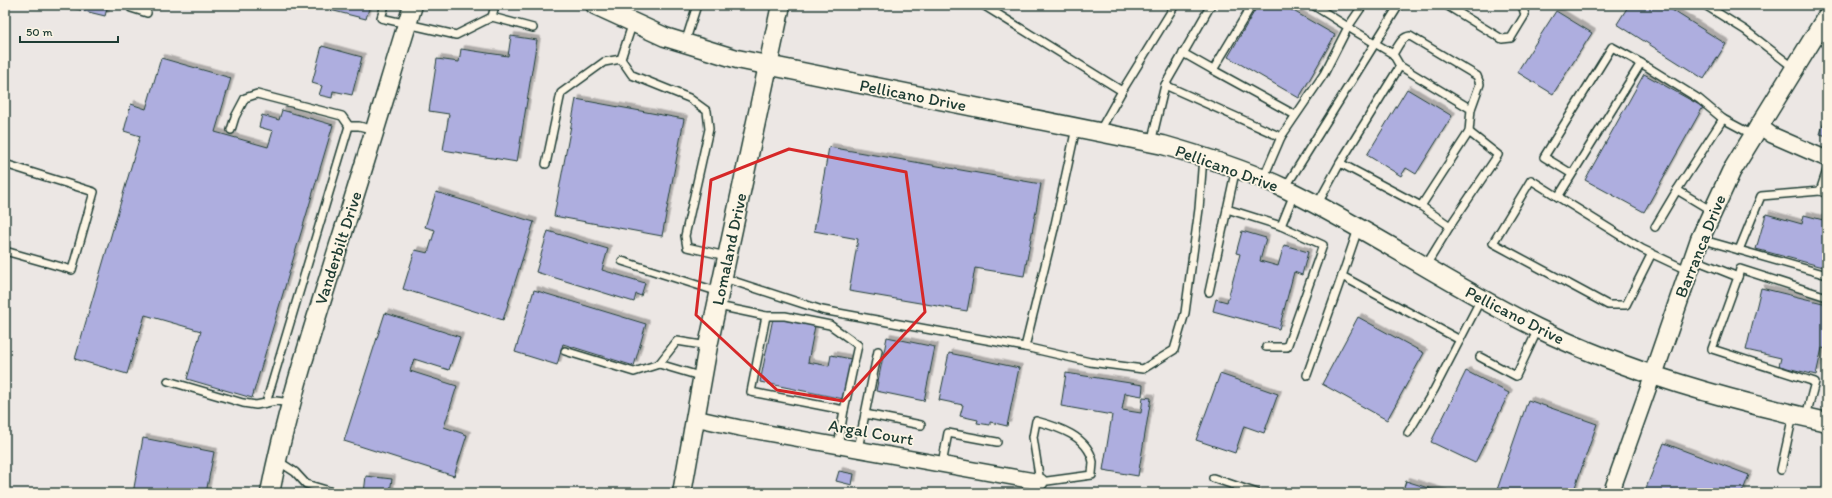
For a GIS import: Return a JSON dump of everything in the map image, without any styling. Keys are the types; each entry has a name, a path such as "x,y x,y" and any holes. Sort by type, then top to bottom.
{"street":[{"name":"Vanderbilt Drive","path":"270,493 276,460 291,403 413,5"},
{"name":"Pellicano Drive","path":"596,5 666,37 685,44 768,66 1076,127 1203,156 1290,191 1359,228 1481,299 1538,329 1653,376 1713,394 1827,422"},
{"name":"Lomaland Drive","path":"682,493 708,346 721,292 780,5"},
{"name":"Barranca Drive","path":"1611,493 1700,239 1712,211 1731,172 1827,16"},
{"path":"1756,130 1772,135 1827,159"},
{"name":"Argal Court","path":"695,418 740,428 1040,482"}],"lane":[{"path":"130,5 131,8 147,13"},
{"path":"385,5 381,18 456,34 492,16 533,28"},
{"path":"492,16 495,5"},
{"path":"685,44 697,5"},
{"path":"983,5 1122,91"},
{"path":"1098,132 1175,5"},
{"path":"1151,143 1165,85 1211,5"},
{"path":"1213,70 1252,5"},
{"path":"1313,5 1374,44 1393,54 1400,66 1471,109"},
{"path":"1263,179 1281,137 1324,74 1348,27 1363,5"},
{"path":"1280,226 1290,191 1374,44 1399,5"},
{"path":"1446,5 1502,39 1511,38 1525,15 1522,5"},
{"path":"1705,5 1745,30 1794,68"},
{"path":"621,59 633,22"},
{"path":"1393,54 1402,39 1406,36 1410,36 1477,76 1480,84 1471,109 1469,132 1420,206"},
{"path":"1572,174 1544,156 1612,47 1699,99 1724,119 1756,130"},
{"path":"1183,53 1295,115"},
{"path":"546,164 561,93 604,62 621,59"},
{"path":"621,59 632,75 689,98 707,111 709,129 685,236 687,247 728,256"},
{"path":"1558,197 1641,63"},
{"path":"1317,205 1340,163 1400,66"},
{"path":"1165,85 1281,137"},
{"path":"231,130 235,117 245,98 257,94 342,116 349,126"},
{"path":"1655,227 1677,190 1724,119"},
{"path":"349,126 359,126 375,130"},
{"path":"266,403 349,126"},
{"path":"1025,347 1054,229 1076,127"},
{"path":"1425,267 1450,226 1498,155 1469,132"},
{"path":"622,261 721,292 1025,347 1090,362 1144,369 1174,350 1185,313 1199,209 1203,156"},
{"path":"1340,163 1420,206 1450,226"},
{"path":"5,164 94,192 72,270 5,251"},
{"path":"1209,292 1236,168"},
{"path":"1820,191 1827,170"},
{"path":"1652,253 1626,305 1608,305 1493,243 1531,180 1652,253 1738,277"},
{"path":"1677,190 1712,211"},
{"path":"1739,250 1761,196 1820,191 1827,194"},
{"path":"1227,209 1280,226 1323,245 1288,347 1266,347"},
{"path":"1307,375 1359,228"},
{"path":"1700,239 1827,275"},
{"path":"1781,470 1799,416 1816,382 1712,349 1740,269 1827,297"},
{"path":"1342,276 1460,340"},
{"path":"721,292 766,316 785,316 830,325 858,345 838,446"},
{"path":"1408,433 1434,390 1481,299"},
{"path":"766,316 751,392 844,410"},
{"path":"1480,357 1516,376 1538,329"},
{"path":"659,364 677,341 708,346"},
{"path":"565,351 634,372 659,364 703,377"},
{"path":"858,449 878,351"},
{"path":"168,381 243,403 256,405 276,401 291,403"},
{"path":"864,414 921,425"},
{"path":"1036,421 1055,426 1076,437 1087,449 1093,462 1092,475 1040,482 1033,437 1036,421"},
{"path":"942,464 948,433 997,442"},
{"path":"276,460 295,472 306,484 336,493"},
{"path":"1213,478 1257,493"}],"highlighted area":[{"path":"789,149 906,172 925,312 843,401 777,390 696,315 711,180"}],"building":[{"path":"60,5 108,5 105,16"},
{"path":"331,5 370,5 366,19 330,10"},
{"path":"1258,5 1283,5 1335,35 1299,98 1228,57"},
{"path":"1629,5 1664,5 1726,44 1704,79 1617,24"},
{"path":"1556,11 1592,33 1553,94 1517,72"},
{"path":"511,36 537,40 517,162 443,150 449,114 429,111 437,59 459,62 461,49 508,56"},
{"path":"322,46 362,57 352,95 333,91 332,98 319,95 322,86 312,83"},
{"path":"161,58 231,78 215,132 268,147 273,131 259,127 262,115 279,120 282,110 333,125 252,398 187,379 201,331 145,315 127,374 75,359 140,136 124,131 131,104 146,109"},
{"path":"1644,74 1703,107 1644,212 1585,180"},
{"path":"1407,89 1452,116 1416,174 1406,168 1401,176 1367,155"},
{"path":"576,99 684,119 662,236 554,216"},
{"path":"1827,113 1827,136 1820,134"},
{"path":"829,147 1041,184 1024,276 975,268 967,311 849,291 858,239 814,231"},
{"path":"436,192 534,222 503,320 403,289 415,250 428,253 435,230 425,227"},
{"path":"1766,214 1802,224 1804,215 1827,221 1827,268 1756,249"},
{"path":"548,231 608,249 602,270 645,283 641,296 636,294 634,302 536,272"},
{"path":"1242,231 1266,238 1260,261 1278,266 1284,245 1308,252 1302,275 1294,272 1279,329 1213,311 1216,299 1227,302 1240,254 1236,253"},
{"path":"1761,288 1827,304 1827,349 1822,348 1816,375 1779,366 1781,358 1746,350"},
{"path":"534,290 646,324 634,366 563,344 557,365 515,352"},
{"path":"385,313 460,337 449,370 414,359 410,371 457,386 444,427 467,435 454,476 344,441"},
{"path":"1358,317 1424,353 1387,420 1322,384"},
{"path":"773,318 815,326 808,362 829,366 831,355 851,359 843,399 760,382"},
{"path":"887,337 935,347 924,401 876,391"},
{"path":"949,353 1019,368 1007,426 990,422 990,425 977,423 978,420 960,416 963,405 939,400"},
{"path":"1466,371 1509,393 1475,463 1431,442"},
{"path":"1066,373 1143,385 1142,396 1125,393 1122,410 1141,413 1143,397 1151,398 1138,476 1103,470 1112,415 1061,406"},
{"path":"1220,374 1278,394 1264,433 1244,426 1235,453 1196,440"},
{"path":"1528,400 1597,424 1573,493 1516,493 1498,487"},
{"path":"143,438 214,452 206,493 133,493"},
{"path":"1664,443 1749,475 1742,493 1644,493"},
{"path":"839,471 854,474 852,485 836,481"},
{"path":"366,476 392,479 390,492 396,493 364,493"},
{"path":"1406,481 1444,493 1402,493"}]}
